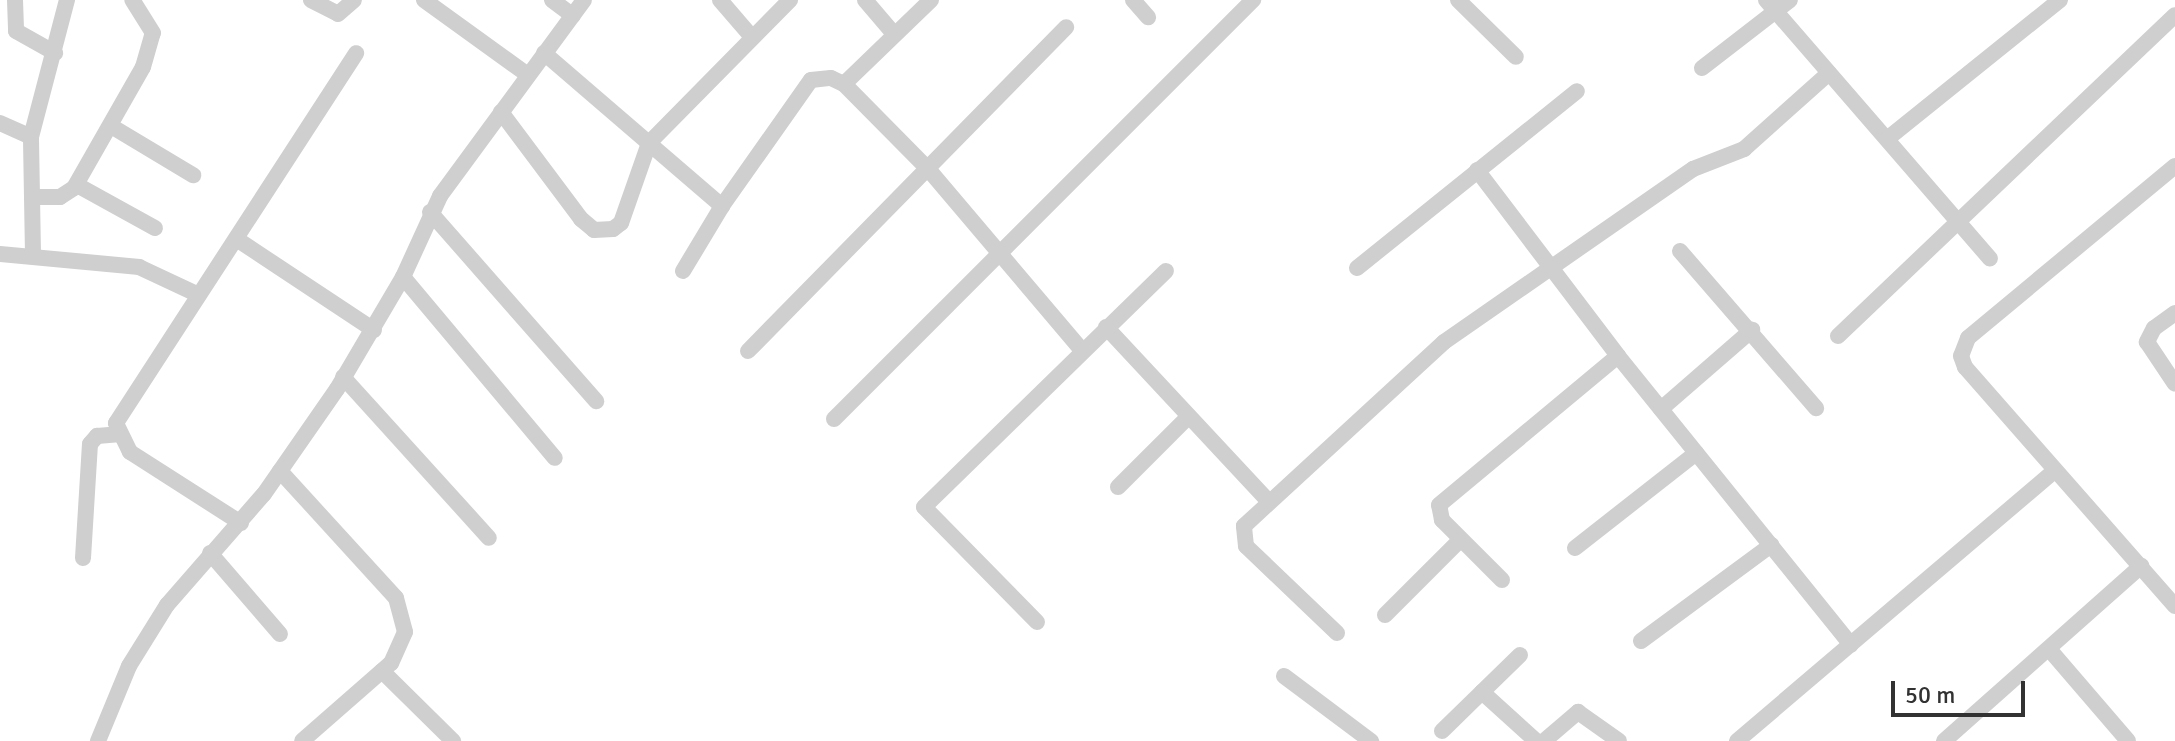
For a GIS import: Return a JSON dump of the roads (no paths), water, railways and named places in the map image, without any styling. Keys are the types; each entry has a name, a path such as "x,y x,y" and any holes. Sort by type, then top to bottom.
{"street":[{"path":"15,0 16,31 55,53"},
{"path":"33,254 31,137 67,0"},
{"path":"32,197 60,197 77,185 143,67 153,33 132,0"},
{"path":"311,0 338,14 354,0"},
{"path":"424,0 528,75"},
{"path":"552,0 573,16"},
{"path":"98,741 129,666 167,605 210,553 241,523 280,471 374,330 403,277 430,212 584,0"},
{"path":"720,0 751,36"},
{"path":"501,112 594,230 613,229 621,223 649,143 751,36 790,0"},
{"path":"865,0 894,34"},
{"path":"844,84 931,0"},
{"path":"1133,0 1148,17"},
{"path":"834,419 1253,0"},
{"path":"1702,68 1771,6 1790,0"},
{"path":"1887,139 2060,0"},
{"path":"1463,2 1516,57"},
{"path":"1771,6 1990,259"},
{"path":"1838,336 2175,15"},
{"path":"748,351 1066,27"},
{"path":"241,523 130,452 118,434 121,413 238,240 356,53"},
{"path":"544,53 722,206"},
{"path":"1337,633 1243,541 1244,526 1422,360 1693,169 1744,149 1829,73"},
{"path":"683,271 722,206 811,80 831,78 844,84 929,170 1081,349"},
{"path":"1357,268 1577,91"},
{"path":"0,123 31,137"},
{"path":"111,126 193,175"},
{"path":"2175,166 1963,347 1965,367 2175,606"},
{"path":"1477,170 1618,356 1851,645"},
{"path":"77,185 155,228"},
{"path":"430,212 596,401"},
{"path":"238,240 374,330"},
{"path":"1680,251 1752,330 1816,408"},
{"path":"0,254 33,254 150,269 199,295"},
{"path":"1037,622 924,507 1081,349 1166,271"},
{"path":"403,277 555,458"},
{"path":"2175,313 2154,328 2147,342 2175,384"},
{"path":"1106,327 1269,502"},
{"path":"1661,409 1752,330"},
{"path":"1502,580 1442,520 1439,505 1618,356"},
{"path":"343,377 489,538"},
{"path":"1118,487 1189,416"},
{"path":"83,558 90,444 97,436 118,434"},
{"path":"1575,548 1696,453"},
{"path":"280,471 396,598 405,632 401,646 382,671 311,739"},
{"path":"1737,741 2054,471"},
{"path":"1385,615 1460,540"},
{"path":"1641,641 1771,545"},
{"path":"210,553 280,634"},
{"path":"1944,741 2141,566"},
{"path":"2049,649 2128,741"},
{"path":"1442,731 1520,655"},
{"path":"382,671 453,741"},
{"path":"1284,676 1371,741"},
{"path":"1482,692 1536,741"},
{"path":"1544,741 1578,712 1619,741"}]}
